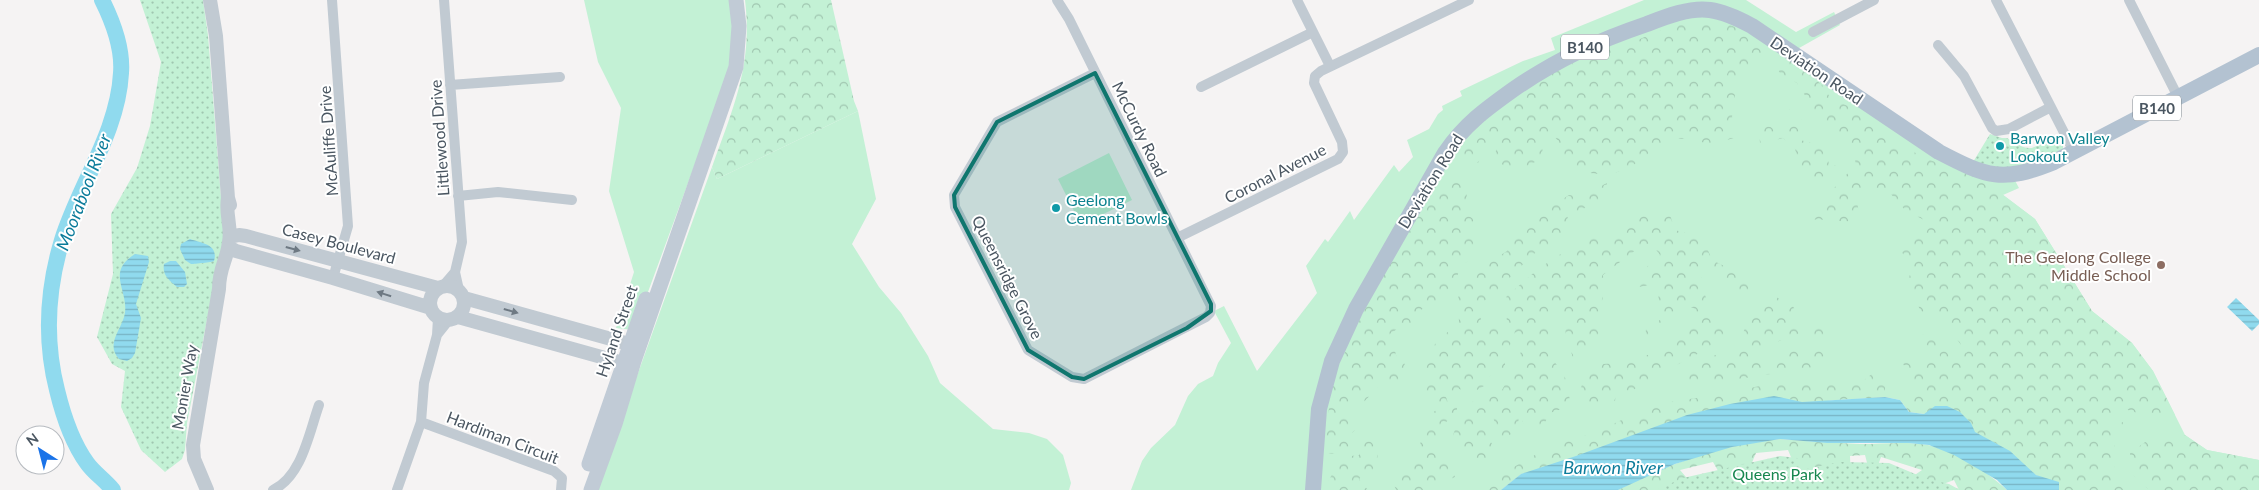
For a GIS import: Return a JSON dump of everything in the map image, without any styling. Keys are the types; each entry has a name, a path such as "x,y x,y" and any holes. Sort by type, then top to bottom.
{"main road":[{"name":"Hyland Street","path":"580,490 630,355 673,249 693,188 723,108 736,67 739,26 736,0"},
{"name":"Deviation Road","path":"1313,490 1320,409 1332,361 1356,309 1445,153 1462,129 1491,105 1549,66 1609,37 1667,16 1708,9 1731,16 1752,26 1939,152 1976,169 2000,176 2018,174 2034,170 2074,152"},
{"name":"B140","path":"2074,152 2259,55"},
{"name":"Hyland Street","path":"591,490 615,424 630,355 670,231 693,188"}],"street":[{"path":"210,0 216,36 228,198 226,214 233,242 444,316 630,355"},
{"name":"McAuliffe Drive","path":"332,0 348,204 348,226 333,278"},
{"name":"Littlewood Drive","path":"444,0 462,242 455,272 461,294"},
{"name":"McCurdy Road","path":"1057,0 1096,73 1209,300"},
{"path":"1297,0 1330,66 1470,0"},
{"path":"1996,0 2074,152"},
{"path":"2129,0 2178,97"},
{"path":"1813,32 1871,1"},
{"path":"1201,87 1313,32"},
{"path":"1938,45 1964,76 1992,128 1996,131 2009,129 2051,107"},
{"name":"Coronal Avenue","path":"1178,238 1340,157 1343,152 1342,142 1314,84 1315,76 1330,66"},
{"name":"Queensridge Grove","path":"1096,73 997,122 954,195 955,207 1017,332 1028,350 1072,377 1084,379 1208,316 1211,308 1209,300"},
{"path":"450,85 560,77"},
{"path":"458,196 498,192 572,200"},
{"name":"Casey Boulevard","path":"233,242 338,262 440,287"},
{"name":"Monier Way","path":"206,490 194,460 192,445 219,289 233,242"},
{"name":"Littlewood Drive","path":"440,287 455,272"},
{"path":"444,316 431,297 440,287 448,286 461,294 630,355"},
{"path":"444,316 463,310 461,294"},
{"path":"397,490 421,422 424,383 444,316"},
{"path":"274,490 288,482 295,472 319,405"},
{"name":"Hardiman Circuit","path":"421,422 554,471 562,478 561,490"}],"highlighted area":[{"path":"1095,73 1211,304 1211,311 1187,328 1084,379 1072,377 1028,350 955,207 954,195 997,122"}],"green space":[{"path":"140,0 203,0 208,35 225,247 218,263 187,423 185,450 182,459 165,472 141,450 121,407 125,371 112,364 97,337 113,274 111,214 137,168 150,126 161,62"},
{"path":"584,0 732,0 735,23 730,69 634,330 616,328 634,272 609,191 621,108 598,62"},
{"path":"745,0 831,0 854,101 858,111 717,179 712,167 734,105 744,66 747,23"},
{"path":"1644,0 1746,0 1796,32 1834,12 1840,25 1792,52 1939,152 2012,175 2019,188 2003,195 2035,219 2092,311 2132,343 2153,371 2185,435 2207,450 2259,460 2259,490 2059,490 2058,487 1900,400 1885,397 1832,400 1521,474 1501,490 1131,490 1142,461 1151,448 1175,425 1188,396 1198,384 1213,376 1218,363 1231,343 1214,311 1224,306 1257,371 1317,293 1306,266 1325,239 1328,242 1350,211 1354,220 1394,165 1399,172 1413,157 1407,140 1429,129 1438,114 1443,110 1442,106 1462,96 1460,91 1523,61 1555,50 1551,38"},
{"path":"1710,21 1727,24 1741,30 1754,39 1766,52 1761,56 1758,70 1748,69 1734,81 1726,77 1729,69 1721,79 1735,94 1732,117 1739,137 1712,143 1682,139 1667,142 1658,146 1625,170 1614,173 1600,174 1573,167 1560,156 1558,141 1551,132 1543,147 1541,159 1525,167 1505,167 1495,157 1497,143 1486,145 1478,163 1462,160 1461,142 1483,121 1546,76 1592,54 1623,46 1681,22"},
{"path":"1789,58 1823,86 1831,99 1853,108 1868,120 1878,135 1889,133 1922,157 1991,183 2002,194 2035,219 2092,311 2132,343 2153,371 2175,415 2143,415 2122,408 2106,419 2109,429 2123,422 2125,435 2112,438 2118,458 2113,470 2128,490 2059,490 2059,482 2036,475 2010,451 1975,432 1971,423 1960,412 1947,406 1935,407 1924,414 1909,412 1900,400 1908,395 1913,387 1902,361 1921,358 1941,361 1939,352 1919,341 1925,331 1967,353 1953,334 1946,315 1928,317 1920,310 1908,281 1913,265 1897,247 1911,238 1926,221 1905,210 1890,193 1870,186 1856,198 1861,221 1805,220 1856,164 1850,142 1825,126 1797,83 1780,73 1774,64 1776,61"},
{"path":"1784,105 1802,119 1797,139 1825,147 1829,164 1843,167 1826,178 1804,182 1795,149 1783,138 1760,144 1759,124 1786,131 1793,124"},
{"path":"858,111 876,199 852,244 879,287 901,313 928,356 940,383 993,429 1029,433 1047,439 1063,455 1071,483 1069,490 596,490 712,167 717,179"},
{"path":"1990,134 2007,138 2026,148 2038,145 2049,135 2059,136 2063,143 2063,157 2034,170 1970,167"},
{"path":"1109,153 1132,200 1081,225 1058,179"},
{"path":"1461,176 1468,183 1465,215 1473,218 1475,246 1472,259 1461,265 1455,283 1442,294 1433,309 1424,308 1418,312 1421,317 1413,324 1404,324 1390,334 1397,358 1404,361 1405,367 1412,370 1413,378 1404,382 1399,389 1378,381 1377,388 1360,406 1354,404 1349,416 1356,419 1359,426 1349,436 1353,447 1351,456 1359,455 1361,442 1373,441 1378,448 1377,462 1370,477 1364,474 1359,479 1368,490 1323,490 1334,471 1338,454 1324,453 1333,382 1349,342 1370,299 1437,183 1453,183"},
{"path":"1607,183 1604,200 1568,215 1565,235 1556,245 1533,254 1494,294 1483,302 1478,341 1494,321 1507,327 1506,297 1538,269 1591,234 1601,241 1623,223 1644,212 1669,212 1675,230 1689,234 1700,231 1712,260 1754,281 1756,295 1727,284 1704,265 1702,283 1704,292 1711,309 1727,333 1703,351 1633,390 1616,392 1615,401 1589,409 1577,398 1586,374 1603,364 1628,362 1656,352 1685,329 1694,308 1684,306 1660,332 1645,338 1646,329 1663,318 1657,305 1661,283 1639,287 1641,272 1660,255 1651,243 1641,246 1603,275 1604,292 1597,323 1600,342 1584,355 1573,358 1566,335 1562,304 1548,306 1550,323 1549,356 1566,378 1570,406 1550,413 1542,428 1525,428 1519,411 1518,429 1500,442 1491,409 1481,425 1495,449 1482,464 1457,452 1453,435 1461,414 1478,396 1502,390 1519,358 1525,338 1515,332 1505,358 1505,373 1492,372 1484,386 1470,394 1457,388 1446,397 1448,403 1457,403 1457,415 1447,421 1440,429 1435,452 1450,455 1455,477 1426,490 1396,490 1393,482 1410,470 1432,413 1438,409 1424,401 1427,382 1419,365 1439,339 1459,323 1458,298 1468,269 1487,264 1507,251 1517,229 1569,195 1581,196"},
{"path":"1771,294 1793,306 1796,313 1786,329 1809,326 1825,321 1830,338 1814,340 1801,333 1757,349 1750,361 1767,361 1789,348 1830,350 1827,365 1729,380 1670,383 1715,355 1727,360 1735,350 1747,324"},
{"path":"1873,373 1885,386 1885,397 1802,402 1774,396 1730,404 1687,415 1521,474 1501,490 1482,490 1498,476 1556,443 1595,433 1654,404 1718,395 1782,381 1821,381 1858,385"},
{"path":"2185,435 2207,450 2259,460 2259,490 2149,490 2132,474 2130,453 2148,440"},
{"path":"1780,439 1830,443 1928,445 1949,452 1970,463 2007,490 1959,490 1954,480 1927,490 1909,479 1922,470 1881,457 1872,482 1865,455 1850,456 1851,479 1796,469 1788,450 1756,453 1751,465 1721,476 1713,462 1680,470 1697,490 1618,490 1656,472 1717,450"},
{"name":"Queens Park","path":"1780,456 1797,458 1802,470 1839,462 1889,463 1927,479 1949,484 1960,490 1656,490 1683,478"}],"water":[{"path":"190,239 204,243 212,248 215,255 214,261 191,264 185,260 180,249 181,244"},
{"path":"135,254 148,256 149,262 136,304 141,318 135,353 127,361 119,359 115,353 114,342 125,313 120,274 126,261"},
{"path":"176,261 185,272 187,284 184,287 177,287 165,274 164,264"},
{"path":"2236,298 2259,320 2259,324 2252,331 2227,307"},
{"name":"Barwon River","path":"1774,396 1802,402 1885,397 1900,400 1909,412 1924,414 1935,406 1947,406 1960,412 1971,423 1975,432 2010,451 2036,475 2059,482 2059,490 2007,490 1997,480 1954,455 1929,445 1908,443 1827,443 1780,439 1732,447 1675,464 1618,490 1501,490 1521,474 1687,415 1730,404"}],"waterway":[{"name":"Moorabool River","path":"102,0 119,45 121,73 118,95 105,137 69,219 62,240 50,296 49,333 53,371 68,428 76,446 87,463 113,490"}],"place":[{"name":"Barwon Valley Lookout","path":"2000,146"},
{"name":"Geelong Cement Bowls","path":"1056,208"},
{"name":"The Geelong College Middle School","path":"2161,265"}]}
